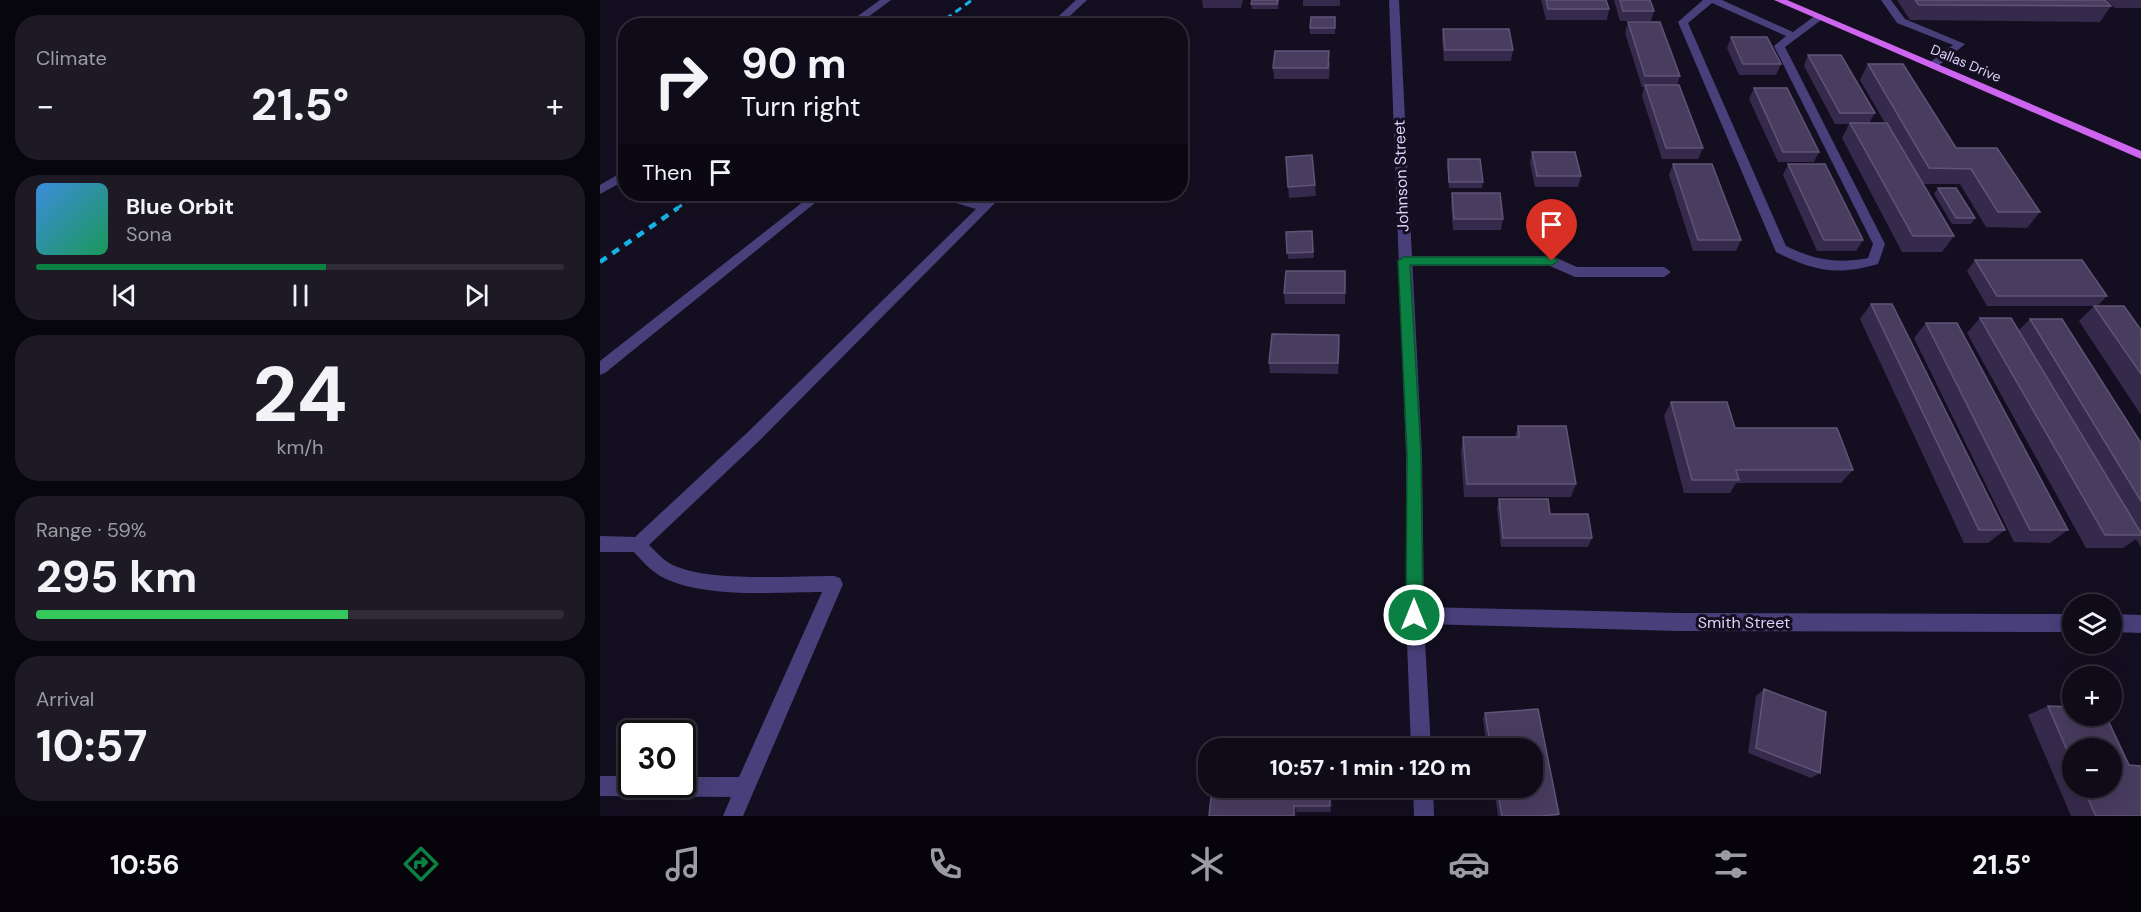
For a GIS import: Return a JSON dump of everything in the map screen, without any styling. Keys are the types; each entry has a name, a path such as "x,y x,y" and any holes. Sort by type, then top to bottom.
{"main road":[{"name":"Dallas Drive","path":"1779,0 2141,155"}],"street":[{"path":"860,18 886,0"},
{"path":"1062,18 1082,0"},
{"name":"Johnson Street","path":"1394,0 1414,454 1414,615 1420,738"},
{"path":"1709,0 1683,22 1781,249 1811,265 1842,269 1873,261 1879,244 1779,46 1820,17"},
{"path":"1714,0 1792,35"},
{"path":"1886,0 1901,21 1960,44 1934,65"},
{"path":"600,190 618,179"},
{"path":"600,369 811,201"},
{"path":"963,201 984,207"},
{"path":"638,545 754,436 990,201"},
{"path":"1404,261 1552,261 1575,272 1664,272"},
{"path":"600,544 638,545 656,563 671,573 702,581 834,584 733,816"},
{"name":"Smith Street","path":"1414,615 1679,622 2062,623"},
{"path":"2122,623 2141,624"},
{"path":"600,786 745,787"},
{"path":"1424,798 1425,816"}],"building":[{"path":"1252,0 1278,0 1277,4 1251,4"},
{"path":"1546,0 1606,0 1609,9 1548,9"},
{"path":"1620,0 1650,0 1654,11 1623,11"},
{"path":"1915,0 2105,0 2111,6 1919,5"},
{"path":"1311,17 1335,17 1335,28 1310,28"},
{"path":"1628,22 1660,22 1680,76 1645,76"},
{"path":"1443,29 1509,29 1513,50 1445,50"},
{"path":"1731,37 1767,37 1781,64 1743,64"},
{"path":"1275,51 1329,51 1328,68 1273,68"},
{"path":"1808,55 1841,55 1875,113 1840,113"},
{"path":"1868,64 1903,64 1956,148 1997,148 2040,212 1998,212 1971,169 1929,168"},
{"path":"1645,85 1679,85 1703,148 1666,148"},
{"path":"1754,88 1787,88 1819,152 1783,152"},
{"path":"1850,123 1887,123 1954,236 1913,236"},
{"path":"1532,152 1575,152 1581,176 1537,176"},
{"path":"1312,155 1315,185 1288,187 1286,157"},
{"path":"1448,159 1480,159 1483,182 1449,182"},
{"path":"1673,164 1712,164 1741,240 1698,240"},
{"path":"1788,164 1825,164 1863,240 1824,240"},
{"path":"1938,188 1956,188 1975,218 1956,218"},
{"path":"1452,193 1500,193 1503,219 1454,219"},
{"path":"1312,231 1313,252 1287,253 1286,232"},
{"path":"1975,260 2082,260 2107,296 1997,296"},
{"path":"1286,271 1345,271 1345,293 1284,293"},
{"path":"1871,304 1892,304 2005,530 1979,530"},
{"path":"2094,306 2124,306 2141,330 2141,374"},
{"path":"1980,318 2011,318 2141,535 2105,535"},
{"path":"2030,319 2062,319 2141,443 2141,501"},
{"path":"1926,323 1957,323 2068,530 2030,530"},
{"path":"1272,334 1339,335 1338,363 1269,363"},
{"path":"1671,402 1727,402 1735,428 1837,428 1853,470 1736,470 1739,480 1692,480"},
{"path":"1518,426 1566,426 1576,484 1467,484 1463,437 1519,437"},
{"path":"1499,499 1548,499 1550,514 1588,514 1592,538 1503,538"},
{"path":"1764,689 1826,712 1820,773 1756,748"},
{"path":"2048,706 2062,707 2062,726 2111,726 2116,738 2062,738"},
{"path":"1538,709 1559,814 1502,816 1499,798 1543,798 1543,738 1489,738 1485,713"},
{"path":"2122,750 2129,765 2141,766 2141,816 2096,816 2088,798 2122,798"},
{"path":"1211,798 1330,798 1330,806 1294,806 1294,816 1209,816"}],"railway":[{"path":"947,18 972,0"},
{"path":"676,209 688,201"},
{"path":"600,262 678,208"}],"route":[{"path":"1414,615 1414,454 1404,261 1552,261"}]}
